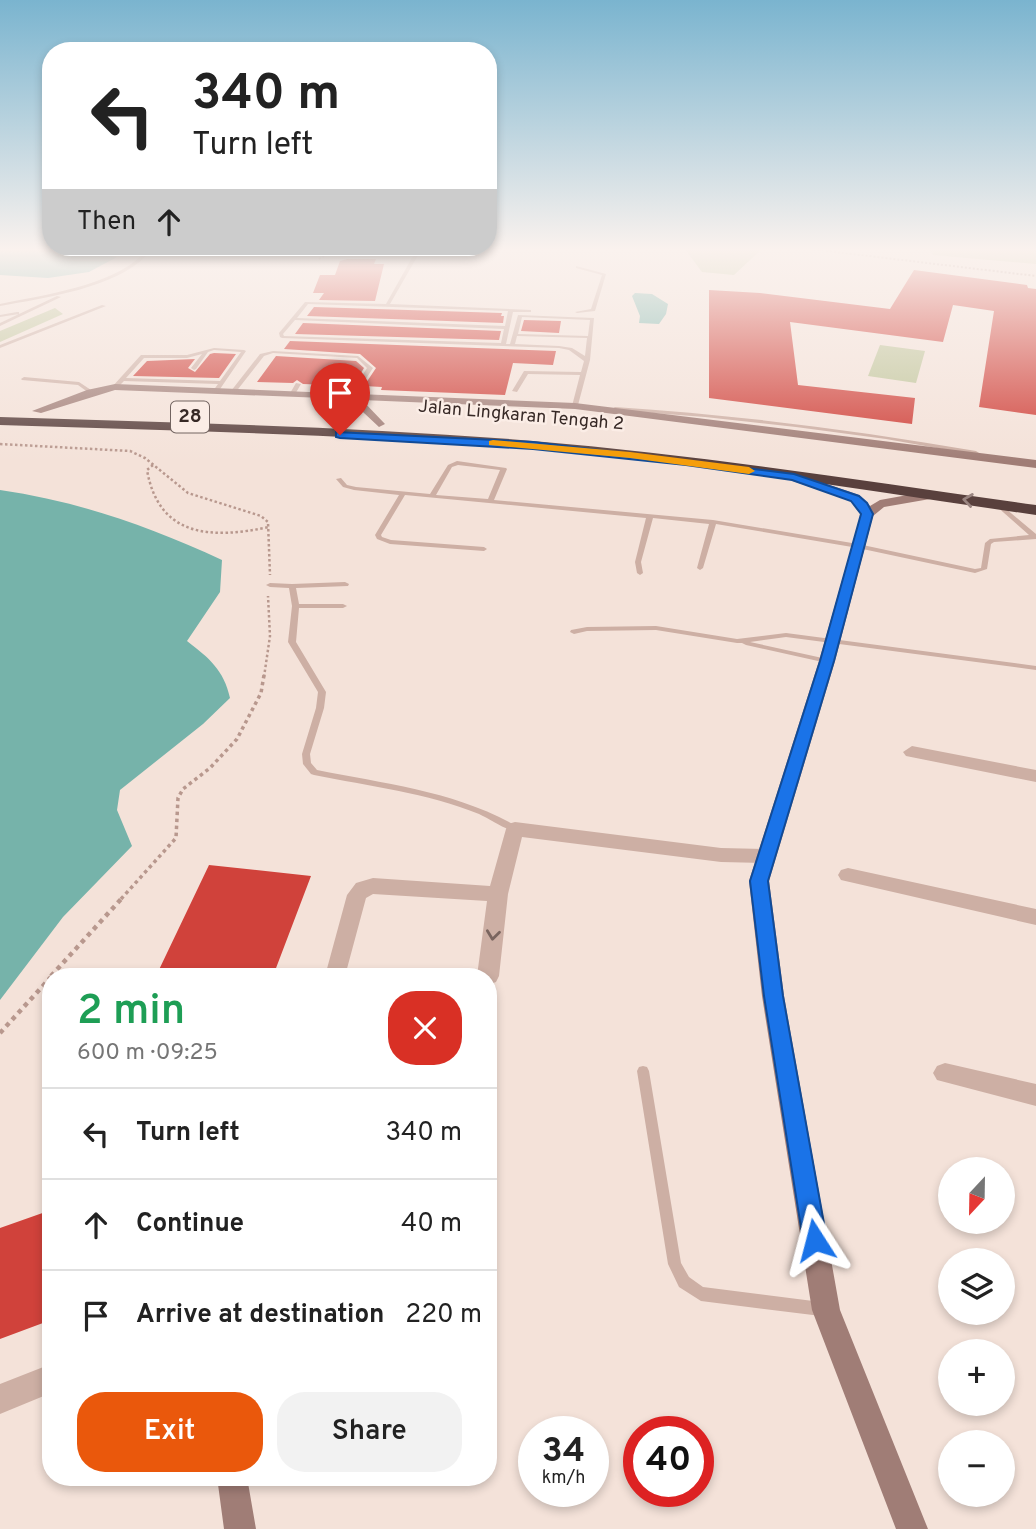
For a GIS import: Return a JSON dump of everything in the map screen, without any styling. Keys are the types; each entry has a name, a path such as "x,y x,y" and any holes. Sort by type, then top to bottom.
{"highway":[{"name":"Jalan Lingkaran Tengah 2","path":"0,410 379,424 632,444 1036,496"},
{"name":"Jalan Lingkaran Tengah 2","path":"0,421 533,445 1036,510"}],"street":[{"path":"37,411 118,383 219,387 233,392 575,407 1033,463"},
{"path":"352,396 379,424"},
{"path":"794,477 855,498 863,505 867,514"},
{"path":"912,1529 826,1310 774,996 759,881 833,641 867,514 880,504 930,495"},
{"path":"912,752 1036,776"},
{"path":"489,968 498,894 515,829 721,855 765,856"},
{"path":"848,875 1036,917"},
{"path":"337,968 357,895 363,888 373,886 498,894"},
{"path":"945,1073 1036,1095"},
{"path":"0,1399 42,1382"},
{"path":"233,1486 240,1529"}],"lane":[{"path":"0,347 70,319"},
{"path":"293,319 281,334 282,337 559,347 575,352 587,360"},
{"path":"301,319 507,328"},
{"path":"503,345 509,319"},
{"path":"512,346 518,319"},
{"path":"575,407 587,360 592,319"},
{"path":"515,335 589,337"},
{"path":"194,368 207,351"},
{"path":"207,351 246,353 219,387 185,380 118,383 143,356 187,357 207,351"},
{"path":"233,392 266,353 350,355 365,361 370,368 352,396"},
{"path":"312,360 316,354"},
{"path":"515,391 526,372 582,374"},
{"path":"23,379 79,384 91,392"},
{"path":"292,395 298,384"},
{"path":"433,495 450,466 457,463 504,469 491,499"},
{"path":"339,479 350,488 491,499 713,522 858,546 981,571 984,569 988,543 992,540 1036,536"},
{"path":"402,493 378,535 379,538 390,542 484,549"},
{"path":"997,504 1036,536"},
{"path":"640,573 638,562 650,516"},
{"path":"700,568 713,522"},
{"path":"270,585 345,584"},
{"path":"292,586 296,606 292,642 322,692 306,754 307,764 314,772 446,800 497,817 515,829"},
{"path":"296,606 343,606"},
{"path":"574,632 587,629 656,628 737,641 827,661"},
{"path":"737,641 786,635 1036,668"},
{"path":"643,1071 675,1264 684,1282 701,1294 826,1310"}],"path":[{"path":"0,444 131,451 188,494 261,516 269,527 272,555 270,636 261,693 237,738 210,768 183,789 178,799 176,838 59,968"},
{"path":"153,465 147,470 151,492 175,522 195,530 222,535 269,527"},
{"path":"0,1033 42,987"}],"green space":[{"path":"28,319 51,319 0,342 0,331"},
{"path":"880,345 925,351 916,383 868,376"}],"water":[{"path":"640,319 662,319 659,324 639,323"},
{"path":"0,490 86,508 168,537 222,560 220,592 187,641 220,672 230,698 203,724 120,790 117,810 132,846 63,917 0,1000"}],"building":[{"path":"401,319 504,319 503,323"},
{"path":"709,319 949,319 943,342 790,322 798,385 915,398 912,424 709,398"},
{"path":"993,319 1036,319 1036,415 979,407"},
{"path":"524,320 561,321 559,333 521,331"},
{"path":"303,323 501,331 499,340 295,334"},
{"path":"290,341 556,351 553,365 513,363 505,395 381,390 382,387 364,386 376,368 360,354 284,349"},
{"path":"210,354 236,354 219,378 133,376 147,361 195,359 188,368 195,372"},
{"path":"276,356 356,361 364,368 353,386 303,384 297,380 293,383 257,382"},
{"path":"209,865 311,876 276,968 160,968"},
{"path":"42,1213 42,1323 0,1339 0,1228"}],"slow traffic":[{"path":"493,443 630,455 749,471"}],"route":[{"path":"340,435 533,445 686,462 794,477 855,498 863,505 867,514 827,661 759,881 774,996 815,1240"}]}
